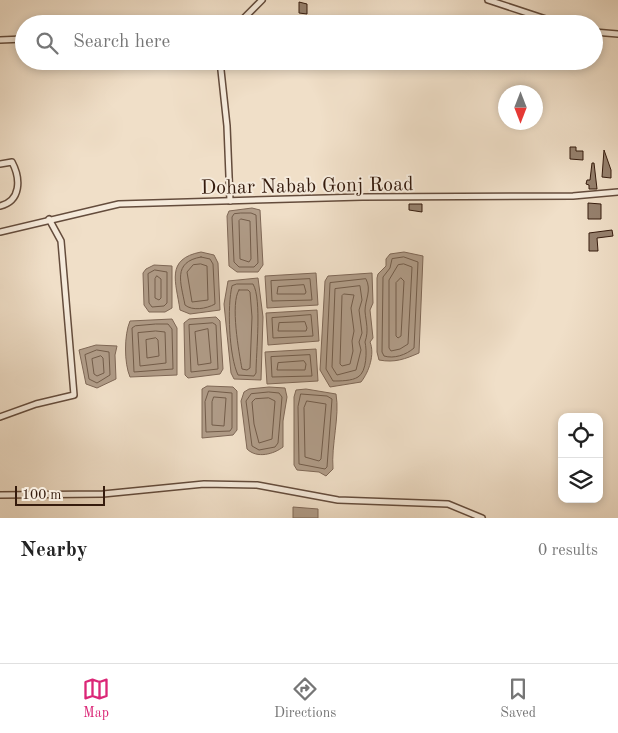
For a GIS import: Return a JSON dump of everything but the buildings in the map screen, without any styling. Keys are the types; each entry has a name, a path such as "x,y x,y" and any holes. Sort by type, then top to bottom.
{"street":[{"path":"247,15 262,0"},
{"path":"488,0 534,15"},
{"path":"603,33 618,34"},
{"path":"0,40 15,40"},
{"path":"221,70 227,126 230,201"},
{"path":"0,164 12,162 18,188 16,197 9,204 0,206"},
{"name":"Dohar Nabab Gonj Road","path":"0,232 49,219 120,204 362,197 564,196 618,192"},
{"path":"0,416 36,404 74,395 61,241 49,219"},
{"path":"0,495 103,494 204,484 257,485 338,500 448,504 482,518"}],"water":[{"path":"252,208 260,210 263,265 258,272 237,272 229,266 227,216 229,211"},
{"path":"201,252 214,255 218,263 220,310 190,314 180,310 175,281 177,266 190,255"},
{"path":"404,252 423,256 419,353 400,360 379,360 377,352 377,278 378,274 386,266 386,259 390,254"},
{"path":"154,265 172,266 172,308 165,312 149,312 144,305 143,273"},
{"path":"316,273 318,305 267,308 265,276"},
{"path":"372,273 373,303 370,310 373,338 370,342 372,352 369,368 361,382 330,387 320,370 325,281 328,276"},
{"path":"258,278 263,317 261,380 234,379 231,373 224,304 228,281"},
{"path":"317,310 319,341 268,345 266,313"},
{"path":"216,317 220,321 223,369 220,374 188,378 185,375 184,323 189,319"},
{"path":"172,319 177,328 177,375 130,377 126,349 130,321"},
{"path":"96,345 117,346 115,355 116,379 97,388 86,384 79,350"},
{"path":"316,349 318,381 267,384 265,352"},
{"path":"207,386 233,387 237,391 237,430 233,435 202,438 202,389"},
{"path":"285,388 287,397 283,421 283,447 275,452 260,455 247,449 241,401 244,392 249,389"},
{"path":"306,389 336,394 337,412 333,469 326,476 319,472 297,470 294,465 294,397 296,390"},
{"path":"293,507 318,509 318,518 293,518"}]}
